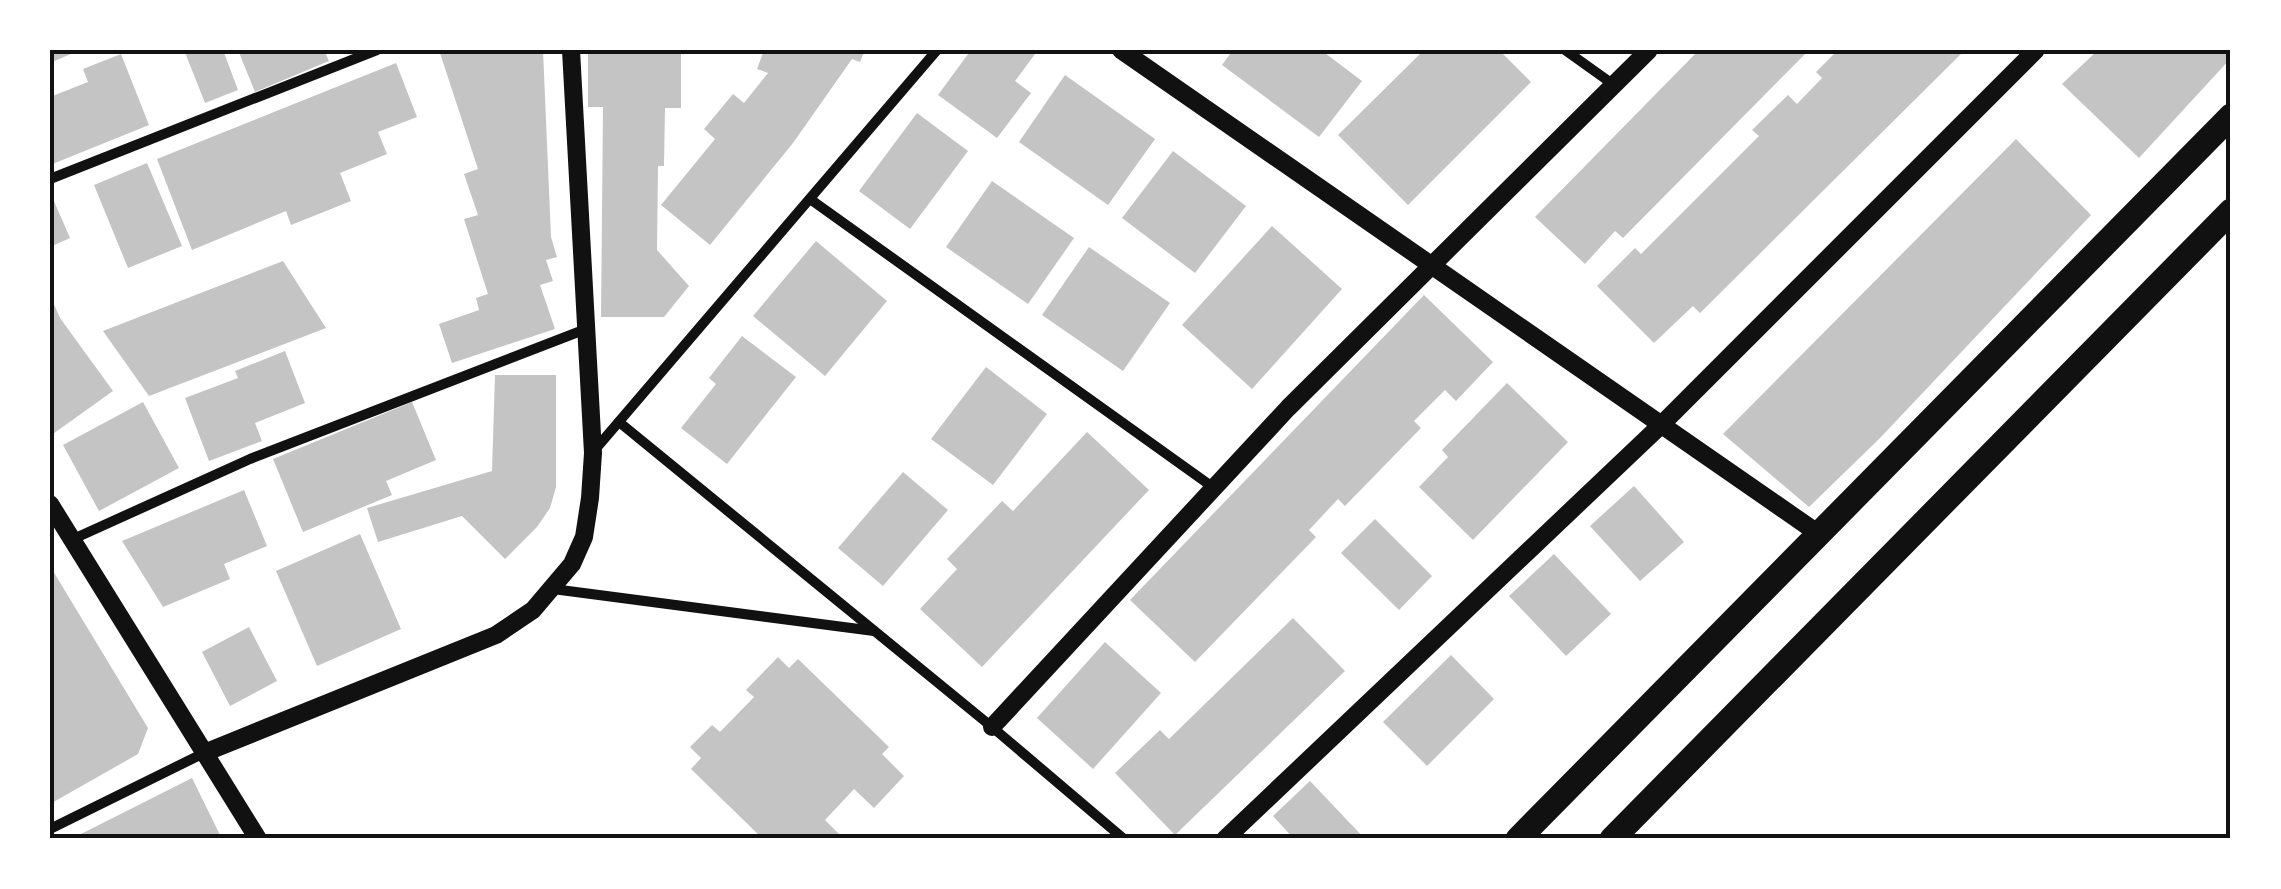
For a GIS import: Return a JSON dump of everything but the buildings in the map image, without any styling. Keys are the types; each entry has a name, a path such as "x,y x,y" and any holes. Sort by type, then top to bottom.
{"main road":[{"path":"1518,839 2231,116"},
{"path":"1612,839 2231,211"}],"street":[{"path":"50,179 377,50"},
{"path":"50,829 204,753 496,635 533,610 572,564 584,537 593,453 571,50"},
{"path":"593,453 937,50"},
{"path":"1120,50 1818,534"},
{"path":"1564,50 1614,85"},
{"path":"992,727 1288,408 1649,50"},
{"path":"1225,839 1661,425 2036,50"},
{"path":"810,199 1214,488"},
{"path":"71,540 250,459 586,329"},
{"path":"619,422 1124,839"},
{"path":"50,504 258,839"},
{"path":"553,589 875,631"}]}
